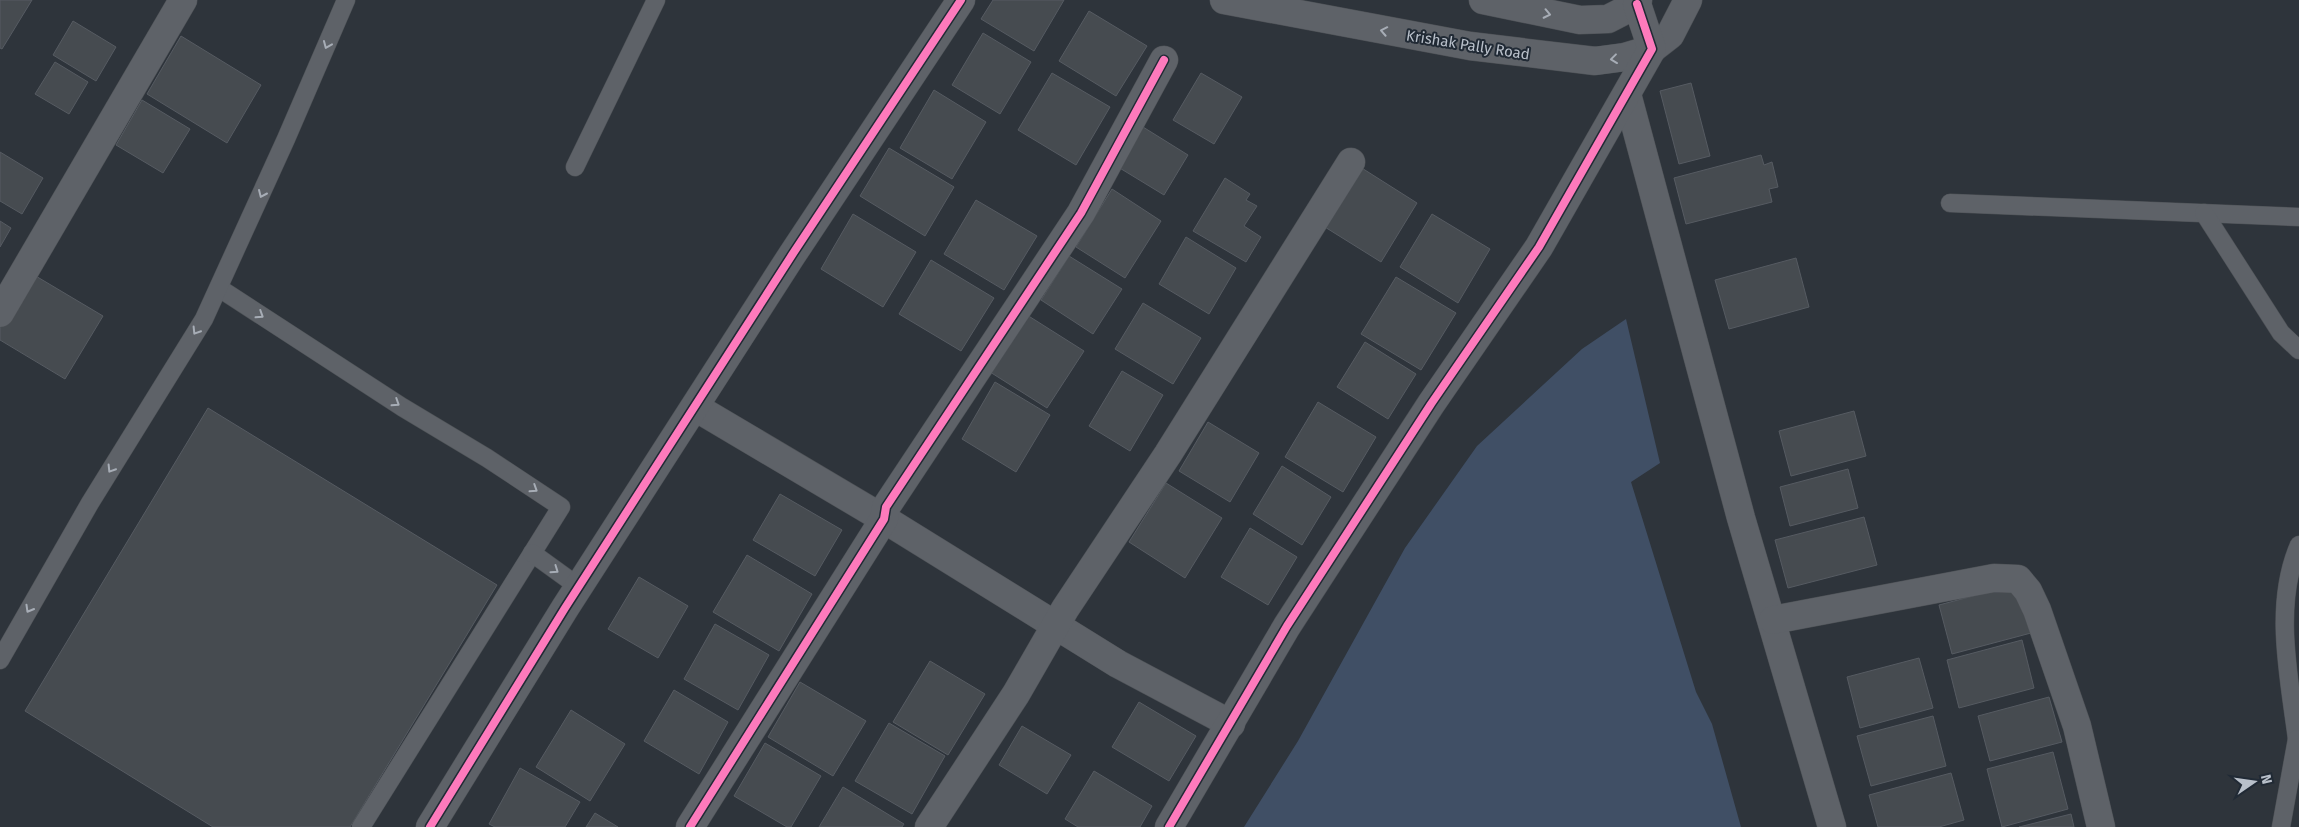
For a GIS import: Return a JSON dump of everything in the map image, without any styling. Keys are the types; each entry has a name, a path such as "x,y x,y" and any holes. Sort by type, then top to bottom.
{"street":[{"path":"0,313 183,0"},
{"path":"430,827 579,587 792,255 961,0"},
{"name":"Krishak Pally Road","path":"1224,0 1460,45 1546,57 1595,61 1626,57 1652,49 1670,35 1688,0"},
{"path":"1169,827 1288,626 1431,404 1539,246 1628,94 1652,49 1637,2 1608,19 1580,20 1482,0"},
{"path":"690,827 884,519 886,507 1081,213 1164,60"},
{"path":"1628,94 1741,518 1773,620 1832,827"},
{"path":"929,827 1016,694 1056,626 1168,454 1351,162"},
{"path":"695,408 884,519 1118,664 1231,724"},
{"path":"1773,620 1994,578 2018,579 2028,591 2037,610 2077,726 2100,827"}],"lane":[{"path":"0,660 90,503 204,319 346,0"},
{"path":"575,167 656,0"},
{"path":"1950,203 2299,218"},
{"path":"2204,213 2281,333 2299,350"},
{"path":"219,288 402,407 487,458 561,507 361,827"},
{"path":"2281,827 2298,738 2284,631 2291,564 2299,546"},
{"path":"532,553 579,587"}],"water":[{"path":"1626,319 1660,463 1631,482 1696,692 1712,724 1741,827 1244,827 1298,741 1405,548 1477,446 1582,349"}],"building":[{"path":"0,0 32,0 2,49 0,48"},
{"path":"993,0 1064,0 1034,51 981,19"},
{"path":"1089,11 1147,46 1116,96 1059,61"},
{"path":"73,21 116,47 96,81 53,55"},
{"path":"983,33 1031,62 1000,114 952,85"},
{"path":"181,36 261,85 227,143 147,94"},
{"path":"55,62 88,82 69,114 35,94"},
{"path":"1052,73 1110,107 1076,165 1018,130"},
{"path":"1201,73 1242,97 1214,144 1173,120"},
{"path":"1691,83 1710,156 1679,164 1660,91"},
{"path":"934,90 986,122 952,179 900,148"},
{"path":"142,100 190,129 163,173 116,145"},
{"path":"1143,127 1188,155 1164,195 1118,167"},
{"path":"889,148 954,187 925,236 860,196"},
{"path":"0,152 43,178 22,214 0,201"},
{"path":"1761,155 1764,165 1772,162 1778,187 1769,189 1772,202 1686,224 1674,178"},
{"path":"1357,165 1417,203 1381,262 1320,224"},
{"path":"1225,178 1250,194 1246,200 1257,206 1244,226 1261,237 1246,262 1193,231"},
{"path":"1112,189 1161,221 1125,278 1076,247"},
{"path":"976,200 1037,236 1004,290 944,254"},
{"path":"853,214 916,252 883,307 821,269"},
{"path":"1432,214 1490,249 1458,303 1400,267"},
{"path":"0,221 11,228 0,247"},
{"path":"1186,237 1236,268 1209,314 1159,284"},
{"path":"1069,256 1122,289 1093,334 1041,300"},
{"path":"1796,258 1809,307 1729,329 1715,280"},
{"path":"931,260 994,298 961,351 899,314"},
{"path":"29,272 103,316 65,379 0,340 0,321"},
{"path":"1396,277 1456,313 1421,370 1361,334"},
{"path":"1143,303 1201,338 1173,384 1115,349"},
{"path":"1027,315 1084,351 1047,408 990,372"},
{"path":"1365,342 1416,374 1388,419 1337,387"},
{"path":"1122,371 1163,395 1130,451 1089,426"},
{"path":"995,382 1050,415 1016,472 962,439"},
{"path":"1318,402 1376,437 1343,492 1285,457"},
{"path":"208,408 497,585 350,827 213,827 25,711"},
{"path":"1854,411 1866,456 1791,476 1779,431"},
{"path":"1208,422 1259,453 1230,502 1179,471"},
{"path":"1282,466 1331,497 1302,545 1253,514"},
{"path":"1848,469 1858,508 1790,526 1780,487"},
{"path":"1166,483 1222,518 1185,578 1129,542"},
{"path":"780,494 842,530 815,576 753,540"},
{"path":"1864,517 1877,565 1788,588 1775,540"},
{"path":"1250,528 1297,557 1268,605 1221,577"},
{"path":"747,555 812,594 779,651 713,612"},
{"path":"639,577 688,606 658,658 608,629"},
{"path":"2018,584 2031,633 1952,654 1939,605"},
{"path":"715,624 769,655 738,710 684,679"},
{"path":"2022,640 2034,688 1959,708 1947,660"},
{"path":"1919,658 1933,708 1860,728 1847,677"},
{"path":"930,661 985,694 948,755 893,722"},
{"path":"800,682 866,721 833,776 768,737"},
{"path":"674,690 728,722 699,774 644,741"},
{"path":"2049,697 2062,742 1990,761 1978,716"},
{"path":"1139,702 1196,736 1169,781 1112,747"},
{"path":"571,710 625,744 590,801 536,767"},
{"path":"1933,716 1946,766 1871,786 1857,736"},
{"path":"889,723 945,756 912,814 855,781"},
{"path":"1022,726 1071,755 1047,794 999,765"},
{"path":"765,743 821,776 791,827 787,827 734,796"},
{"path":"2053,752 2068,809 2002,827 1987,769"},
{"path":"520,768 580,802 565,827 495,827 489,824"},
{"path":"1094,771 1152,806 1140,827 1078,827 1065,819"},
{"path":"1951,773 1964,820 1939,827 1878,827 1869,795"},
{"path":"843,787 904,824 902,827 819,827"},
{"path":"595,813 618,827 586,827"},
{"path":"2071,814 2074,827 2019,827"}],"cycle path":[{"path":"430,827 565,608 792,255 961,0"},
{"path":"1169,827 1287,626 1431,404 1539,247 1652,49 1637,4"},
{"path":"690,827 884,519 886,507 1081,213 1164,60"}]}
